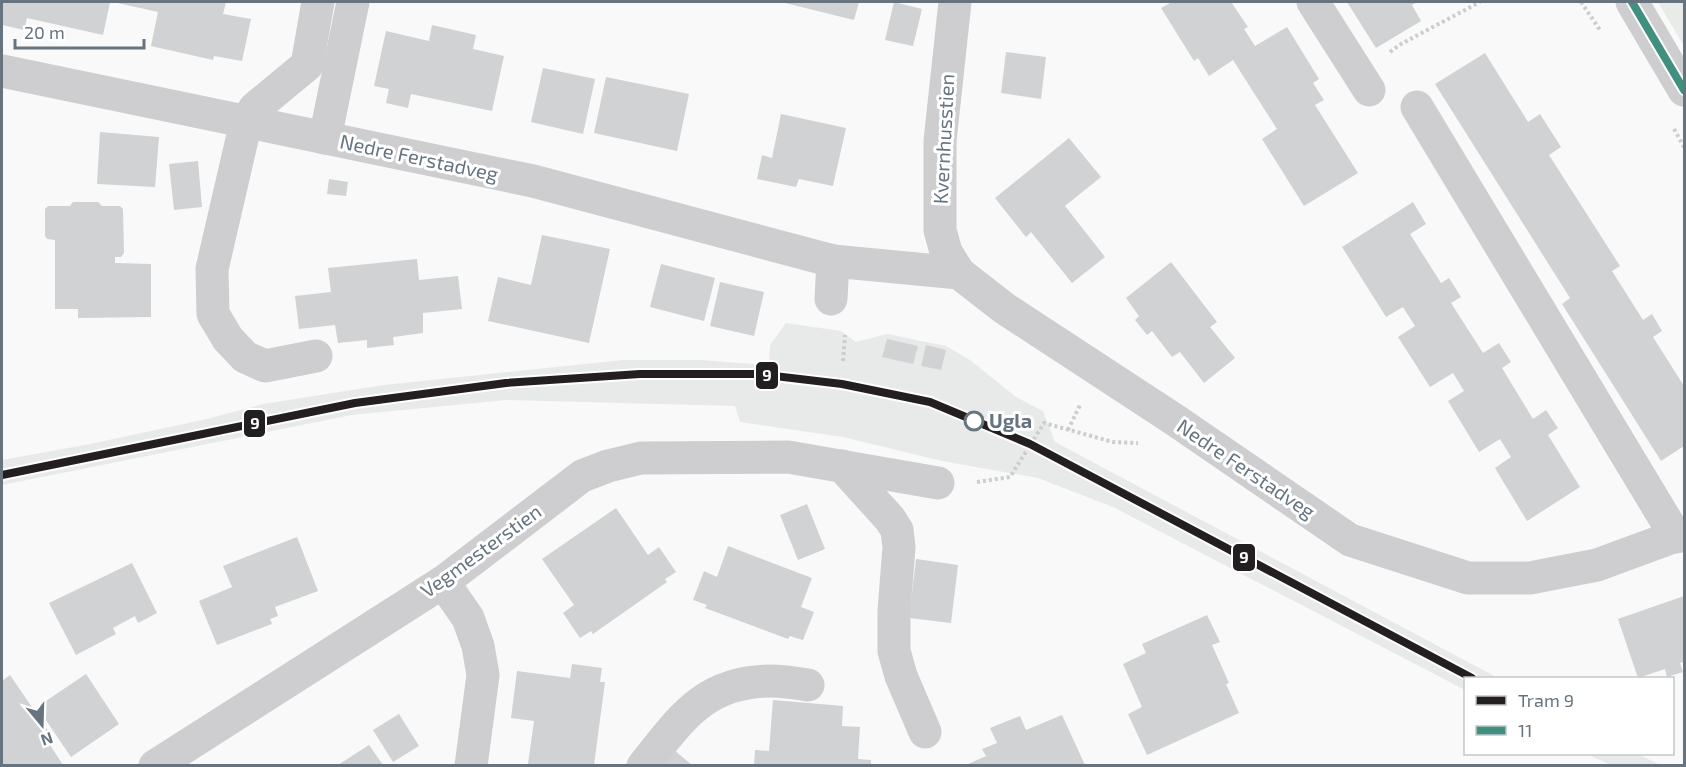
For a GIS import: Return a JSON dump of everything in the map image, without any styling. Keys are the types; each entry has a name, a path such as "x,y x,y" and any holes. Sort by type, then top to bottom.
{"street":[{"path":"316,356 266,366 245,357 228,339 213,314 212,269 246,122 255,108 307,65 318,2"},
{"path":"325,138 353,2"},
{"name":"Kvernhusstien","path":"955,2 940,141 940,230 946,252 959,273"},
{"path":"1313,2 1364,82"},
{"path":"1632,2 1684,90"},
{"name":"Nedre Ferstadveg","path":"2,71 533,181 833,261 959,273 1004,308 1350,540 1468,578 1530,578 1597,565 1680,535"},
{"path":"1417,107 1680,535"},
{"path":"831,299 833,261"},
{"name":"Vegmesterstien","path":"155,765 443,582 582,476 608,466 641,458 788,457 938,483"},
{"path":"842,466 890,519 897,530 899,547 894,611 894,651 925,732"},
{"path":"443,582 468,618 478,646 483,675 471,765"},
{"path":"643,765 676,724 706,696 724,688 753,682 772,681 808,685"}],"path":[{"path":"1364,82 1401,44 1480,2"},
{"path":"938,483 966,483 1010,477 1044,423 1113,442 1152,444 1174,420"}],"shaded area":[{"path":"1658,2 1684,3 1684,46"},
{"path":"786,323 841,331 856,342 887,334 946,346 970,360 1016,397 1043,411 1055,442 1496,677 1464,677 1464,689 1113,507 1038,478 942,461 843,437 740,422 735,406 506,400 352,415 2,485 2,460 207,419 263,404 384,385 623,360 700,360 769,365 770,345"},
{"path":"1589,755 1640,755 1660,765 1610,765"}],"building":[{"path":"2,2 110,2 103,35 27,18 24,30 2,25"},
{"path":"113,2 226,2 223,14 251,19 242,61 214,56 213,60 151,46 158,12"},
{"path":"781,2 859,2 854,20"},
{"path":"894,2 922,9 913,46 885,40"},
{"path":"1172,2 1231,2 1248,27 1244,29 1255,46 1287,27 1319,79 1313,83 1324,100 1315,105 1358,173 1304,206 1262,139 1277,129 1233,60 1209,76 1198,58 1194,61 1161,8"},
{"path":"1347,2 1417,2 1412,5 1421,21 1376,48"},
{"path":"432,25 476,35 473,49 504,56 492,111 411,94 408,108 386,103 389,89 374,86 386,31 429,41"},
{"path":"1006,52 1046,57 1041,99 1001,93"},
{"path":"1485,53 1528,122 1540,114 1561,147 1549,155 1620,266 1612,271 1643,320 1652,314 1662,331 1653,337 1684,386 1684,446 1661,461 1562,304 1570,298 1435,84"},
{"path":"543,68 595,79 583,134 531,122"},
{"path":"606,77 689,94 677,151 594,133"},
{"path":"781,114 846,128 833,186 799,179 796,187 757,179 762,155 772,158"},
{"path":"100,132 159,137 155,187 97,184"},
{"path":"1069,138 1101,177 1065,206 1105,257 1072,283 1031,232 1026,237 995,198"},
{"path":"198,161 202,207 174,210 169,164"},
{"path":"329,179 348,182 346,196 327,194"},
{"path":"73,202 98,202 102,206 120,206 123,209 124,253 121,257 115,257 115,263 151,264 151,317 78,318 78,309 55,309 55,240 47,239 45,236 45,209 48,206 70,206"},
{"path":"1413,202 1426,224 1410,234 1441,283 1449,278 1461,297 1451,303 1483,353 1499,343 1511,362 1502,368 1533,419 1546,410 1558,428 1548,435 1580,487 1527,521 1495,468 1511,457 1500,439 1479,452 1448,401 1464,391 1453,373 1430,387 1398,337 1415,326 1403,307 1386,317 1342,247"},
{"path":"542,235 610,249 589,343 488,321 498,277 531,285"},
{"path":"417,259 419,280 458,276 462,309 423,313 423,333 393,337 394,345 367,348 367,340 338,343 335,325 299,329 295,296 331,292 328,268"},
{"path":"1171,262 1217,322 1210,327 1235,358 1204,383 1180,352 1172,357 1152,331 1147,335 1135,320 1139,316 1126,298"},
{"path":"661,264 715,278 704,321 650,307"},
{"path":"720,282 764,292 754,336 710,326"},
{"path":"887,339 918,346 913,364 882,357"},
{"path":"926,345 946,350 941,370 921,366"},
{"path":"807,504 825,549 798,560 780,515"},
{"path":"616,508 648,555 659,547 676,572 665,579 667,582 593,634 591,631 580,638 563,613 574,605 542,559"},
{"path":"297,537 318,591 275,607 278,616 270,619 272,624 217,645 199,601 232,587 223,566"},
{"path":"728,546 812,578 801,607 814,612 803,640 790,636 788,639 705,608 707,605 693,600 704,571 717,577"},
{"path":"916,559 958,565 951,623 909,618"},
{"path":"132,563 157,613 138,623 135,616 113,628 116,634 76,655 49,603"},
{"path":"1684,596 1684,662 1680,663 1683,672 1667,677 1665,669 1638,677 1618,619"},
{"path":"1207,615 1220,642 1212,645 1239,713 1147,755 1128,714 1142,707 1123,664 1146,653 1142,644"},
{"path":"572,664 602,668 600,682 605,682 594,765 528,764 534,721 511,718 517,671 570,678"},
{"path":"86,674 119,724 71,757 37,707"},
{"path":"10,675 55,741 50,745 63,765 2,765 2,681"},
{"path":"773,700 843,706 842,726 860,727 858,759 871,760 871,765 754,765 755,750 769,751"},
{"path":"399,714 419,746 393,762 373,730"},
{"path":"1062,715 1085,765 966,765 986,756 982,749 997,743 990,728 1020,716 1026,730"},
{"path":"369,745 383,765 338,765"},
{"path":"674,750 692,765 661,765"}],"tram line":[{"name":"9","path":"2,475 355,403 506,383 640,374 757,374 842,384 930,402 1030,444 1470,677"}],"transit line":[{"name":"11","path":"1632,2 1684,90"}],"place":[{"name":"Ugla","path":"974,421"}]}
